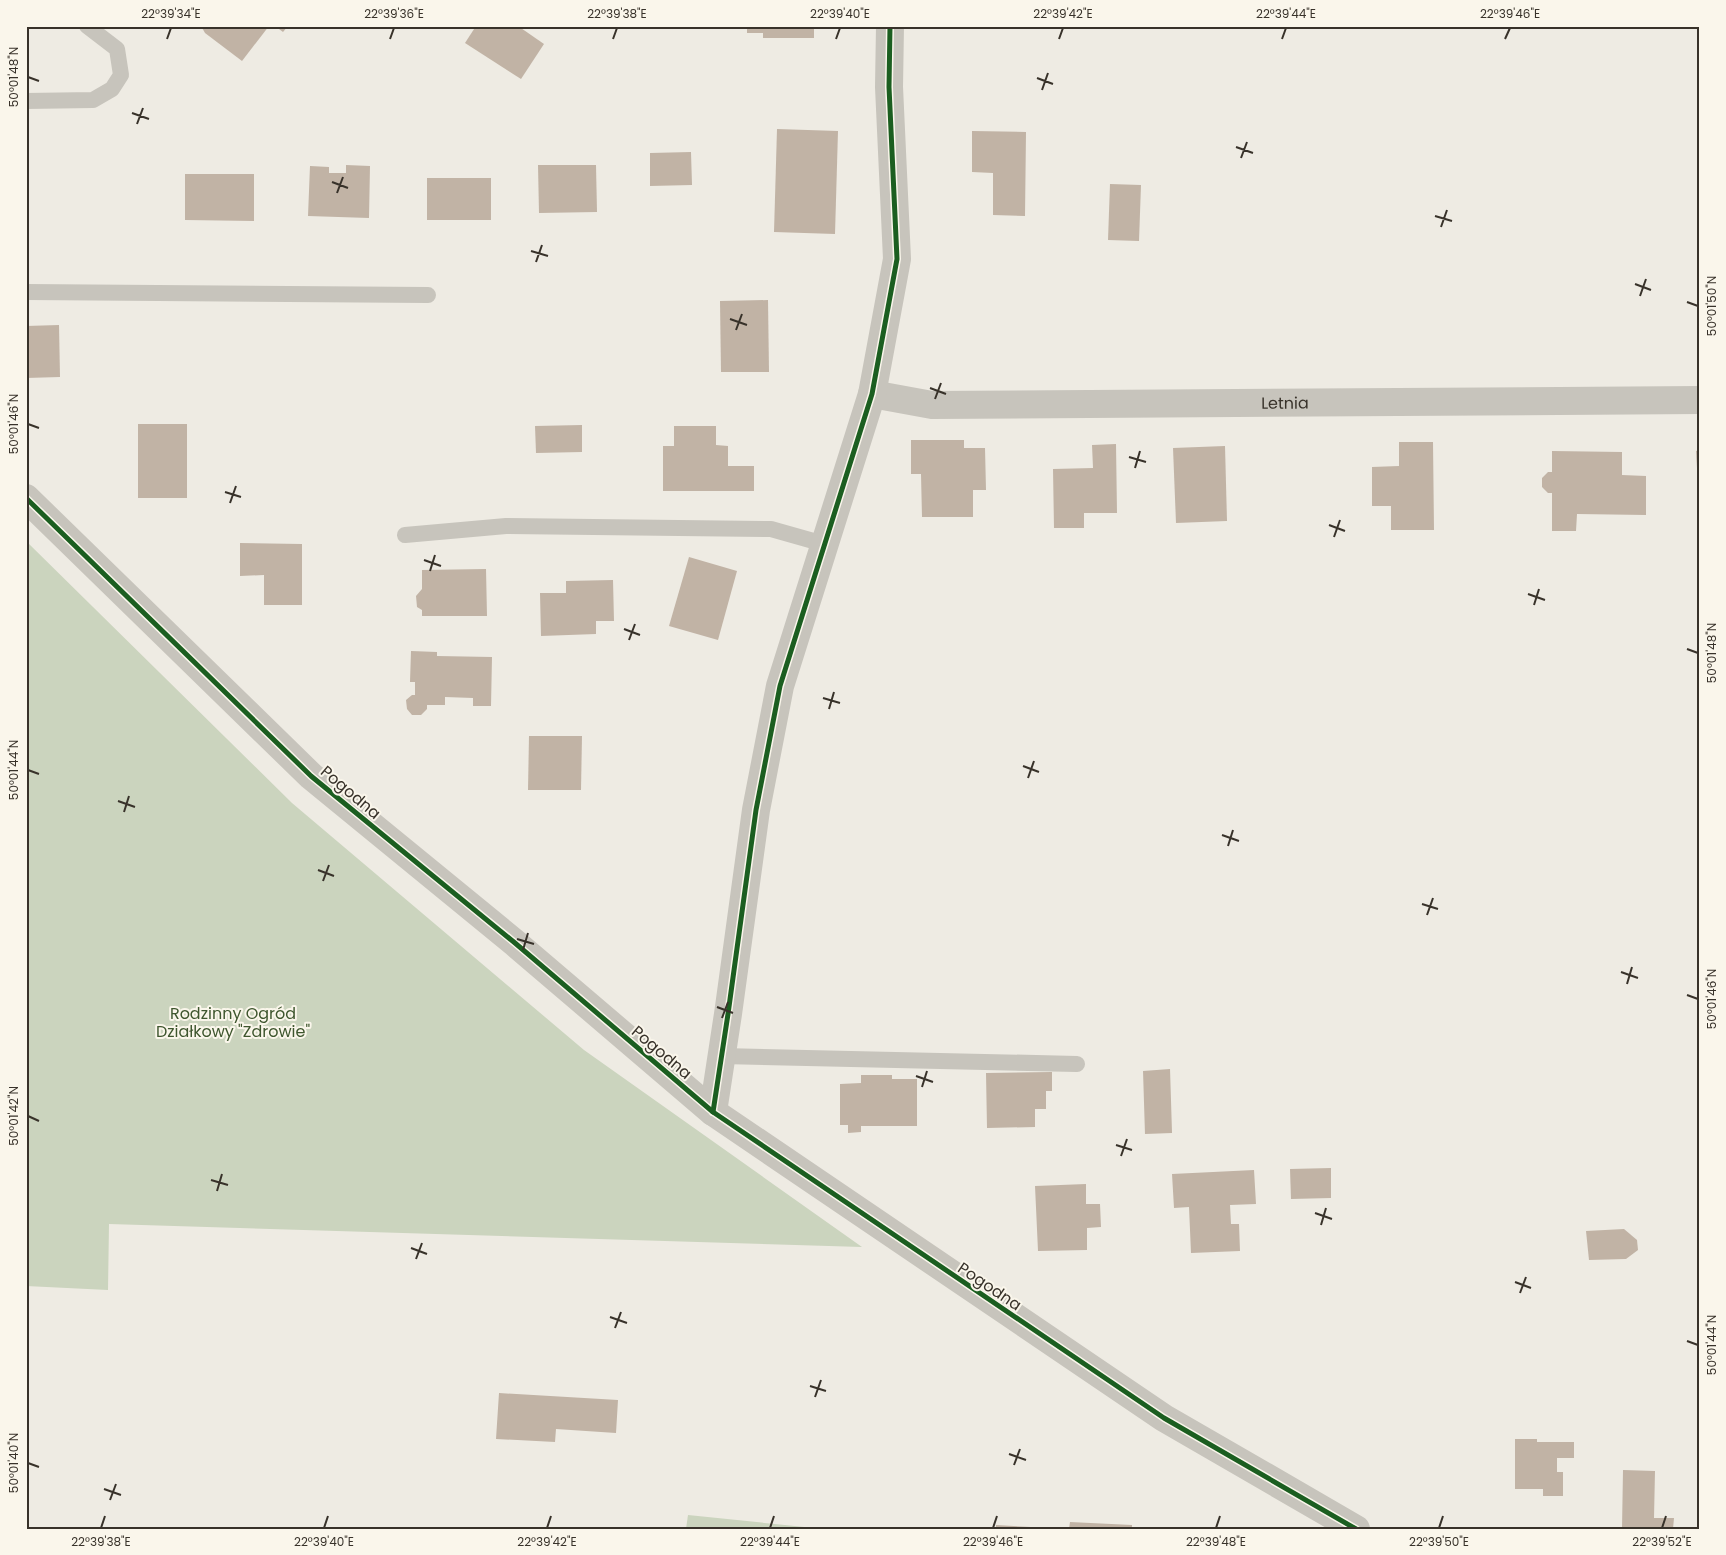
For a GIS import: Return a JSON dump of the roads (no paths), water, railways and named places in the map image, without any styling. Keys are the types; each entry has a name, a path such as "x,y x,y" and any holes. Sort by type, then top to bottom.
{"street":[{"path":"714,1112 756,810 778,696 872,394 897,259 889,87 890,26"},
{"name":"Letnia","path":"872,394 932,405 1700,400"},
{"name":"Pogodna","path":"26,498 311,776 515,943 714,1112 1164,1418 1356,1529"}],"lane":[{"path":"26,101 94,100 112,90 121,75 116,49 87,26"},
{"path":"26,292 428,295"},
{"path":"405,535 506,526 771,529 824,544"},
{"path":"722,1056 1077,1064"}],"park label":[{"name":"Rodzinny Ogród Działkowy \"Zdrowie\"","path":"233,1022"}]}
